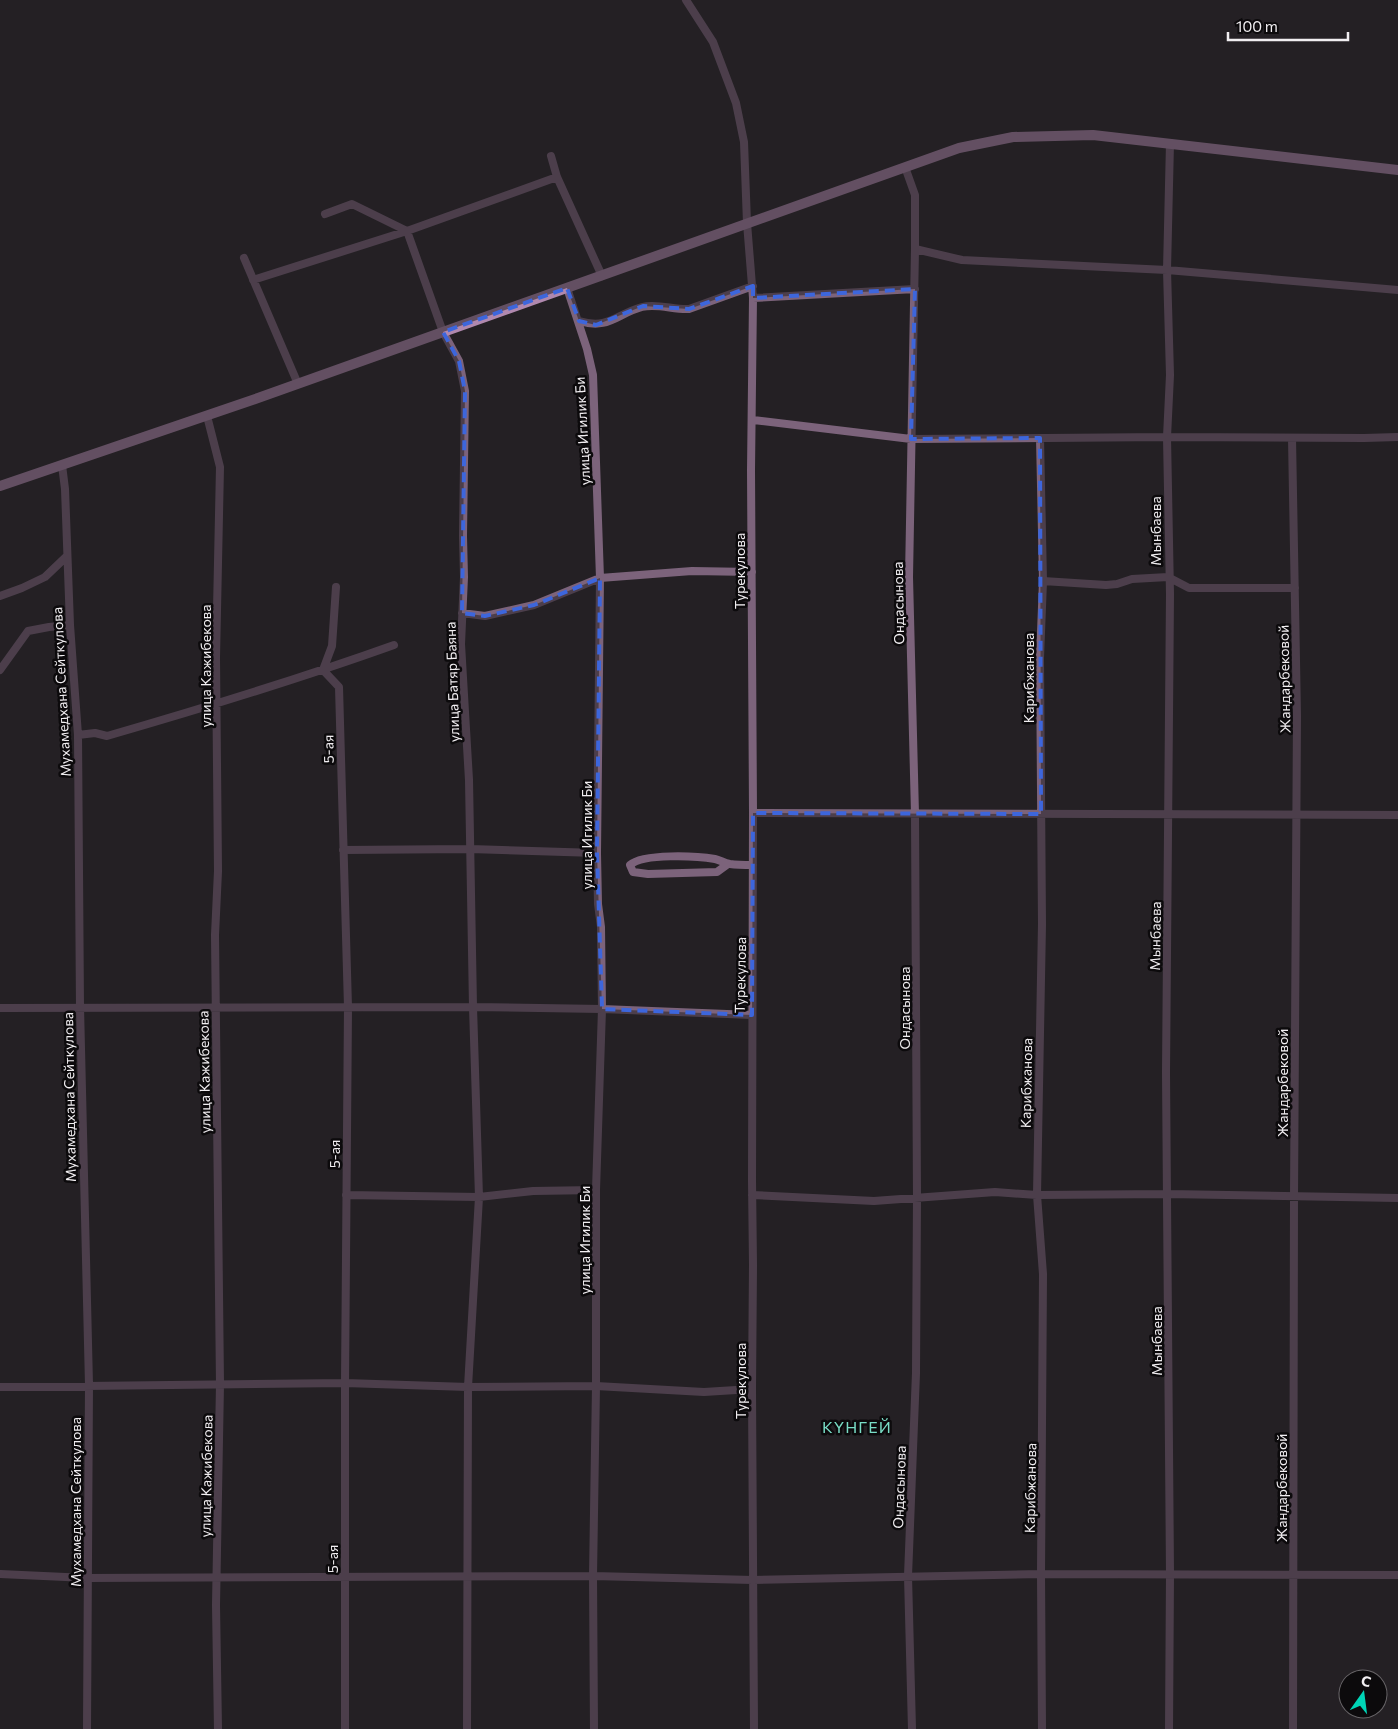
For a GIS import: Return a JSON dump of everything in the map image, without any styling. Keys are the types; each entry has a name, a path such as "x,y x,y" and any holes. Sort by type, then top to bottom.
{"main road":[{"path":"0,486 298,384 959,148 1013,137 1093,135 1398,170"}],"street":[{"name":"Турекулова","path":"686,0 713,42 736,103 744,142 747,223 753,286 751,470 754,813 752,1015 754,1729"},
{"name":"Мынбаева","path":"1169,1729 1170,1574 1166,1073 1170,594 1168,577 1167,437 1170,375 1167,270 1170,144"},
{"path":"551,156 557,178 602,276"},
{"name":"Ондасынова","path":"905,167 915,195 910,577 915,814 917,1197 916,1373 908,1576 912,1729"},
{"path":"253,280 407,231 557,178"},
{"path":"325,214 352,204 407,231"},
{"name":"улица Батяр Баяна","path":"407,231 443,332 459,361 465,391 464,577 461,644 469,780 472,1007 479,1197 468,1387 466,1729"},
{"path":"915,249 962,260 1167,270 1398,290"},
{"path":"244,258 298,384"},
{"path":"579,321 589,324 602,324 643,306 689,309 753,286"},
{"name":"улица Игилик Би","path":"567,288 588,349 593,375 600,578 597,853 598,904 601,926 602,1009 596,1190 596,1386 593,1576 594,1729"},
{"path":"753,298 915,289"},
{"name":"улица Кажибекова","path":"207,416 220,467 216,658 218,871 215,936 220,1384 216,1577 218,1729"},
{"path":"753,420 911,439 1398,437"},
{"name":"Карибжанова","path":"1040,438 1043,581 1040,658 1042,924 1036,1195 1043,1274 1042,1729"},
{"name":"Жандарбековой","path":"1292,438 1297,716 1293,1729"},
{"name":"Мухамедхана Сейткулова","path":"62,465 65,489 70,626 78,735 80,1007 89,1385 87,1729"},
{"path":"0,596 45,577 67,556"},
{"path":"462,614 486,616 534,605 600,578 692,571 752,572"},
{"path":"1043,581 1106,585 1132,579 1168,577 1189,588 1295,588"},
{"path":"323,670 332,646 336,587"},
{"path":"0,670 28,630 70,626"},
{"path":"78,735 95,733 107,736 217,704 394,645"},
{"name":"5-ая","path":"323,670 339,687 348,1007 344,1578 345,1729"},
{"path":"754,813 1398,815"},
{"path":"343,850 470,849 597,853"},
{"path":"728,864 716,872 648,874 633,872 630,864 643,858 668,856 716,859 728,864 753,865"},
{"path":"0,1008 472,1007 602,1009 752,1015"},
{"path":"346,1195 479,1197 533,1191 596,1190"},
{"path":"752,1195 874,1201 995,1192 1036,1195 1168,1194 1398,1198"},
{"path":"0,1387 345,1383 468,1387 596,1386 704,1392 752,1390"},
{"path":"0,1574 87,1578 593,1576 754,1580 1041,1574 1398,1575"}],"highlighted area":[{"path":"753,286 753,298 915,289 911,439 1040,438 1041,814 753,813 752,1015 602,1009 597,853 600,578 534,605 485,616 462,613 465,391 459,361 443,332 567,288 579,321 596,325 643,306 689,309"}],"district":[{"name":"КҮНГЕЙ","path":"857,1426"}]}
